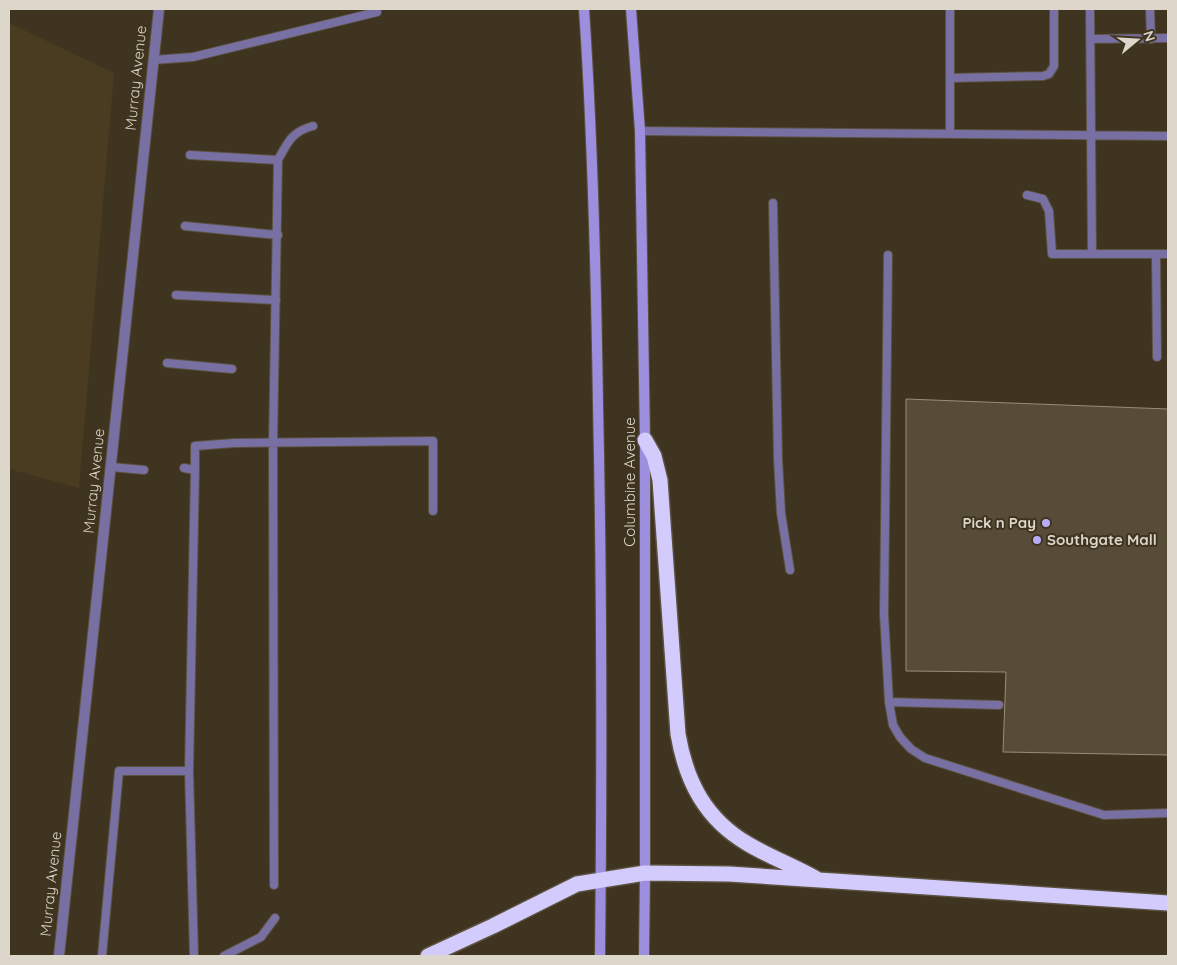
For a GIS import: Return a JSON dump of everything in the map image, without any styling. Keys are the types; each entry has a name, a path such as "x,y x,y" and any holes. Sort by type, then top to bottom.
{"highway":[{"path":"645,440 654,456 660,480 678,734 682,758 690,780 705,806 726,829 746,843 821,882"},
{"path":"428,956 577,884 646,873 729,874 821,882 1168,903"}],"main road":[{"name":"Columbine Avenue","path":"584,9 591,116 601,548 600,956"},
{"name":"Columbine Avenue","path":"631,9 640,131 645,440 646,873 644,953"}],"street":[{"name":"Murray Avenue","path":"59,956 158,9"}],"lane":[{"path":"950,9 950,133"},
{"path":"950,78 1043,76 1049,74 1054,66 1054,9"},
{"path":"1090,9 1092,254"},
{"path":"1150,9 1151,38"},
{"path":"153,60 193,57 377,12"},
{"path":"1090,39 1168,38"},
{"path":"274,885 273,443 278,160 294,134 299,130 313,126"},
{"path":"640,131 1168,136"},
{"path":"190,155 278,160"},
{"path":"1027,195 1043,199 1049,211 1052,254 1168,254"},
{"path":"773,202 778,459 781,513 790,570"},
{"path":"185,226 278,234"},
{"path":"1156,254 1157,357"},
{"path":"888,255 884,614 889,702 893,725 900,737 925,758 1104,815 1168,814"},
{"path":"176,295 276,300"},
{"path":"167,363 232,369"},
{"path":"194,956 189,771 195,446 433,440 433,511"},
{"path":"111,467 144,470"},
{"path":"184,468 195,470"},
{"path":"889,702 999,705"},
{"path":"102,956 119,771 189,771"},
{"path":"224,956 261,936 275,918"}],"shaded area":[{"path":"9,23 114,73 79,488 9,469"}],"building":[{"name":"Southgate Mall","path":"906,399 1168,409 1168,755 1003,752 1006,672 906,671"}],"place":[{"name":"Pick n Pay","path":"1046,523"},
{"name":"Southgate Mall","path":"1037,540"}]}
